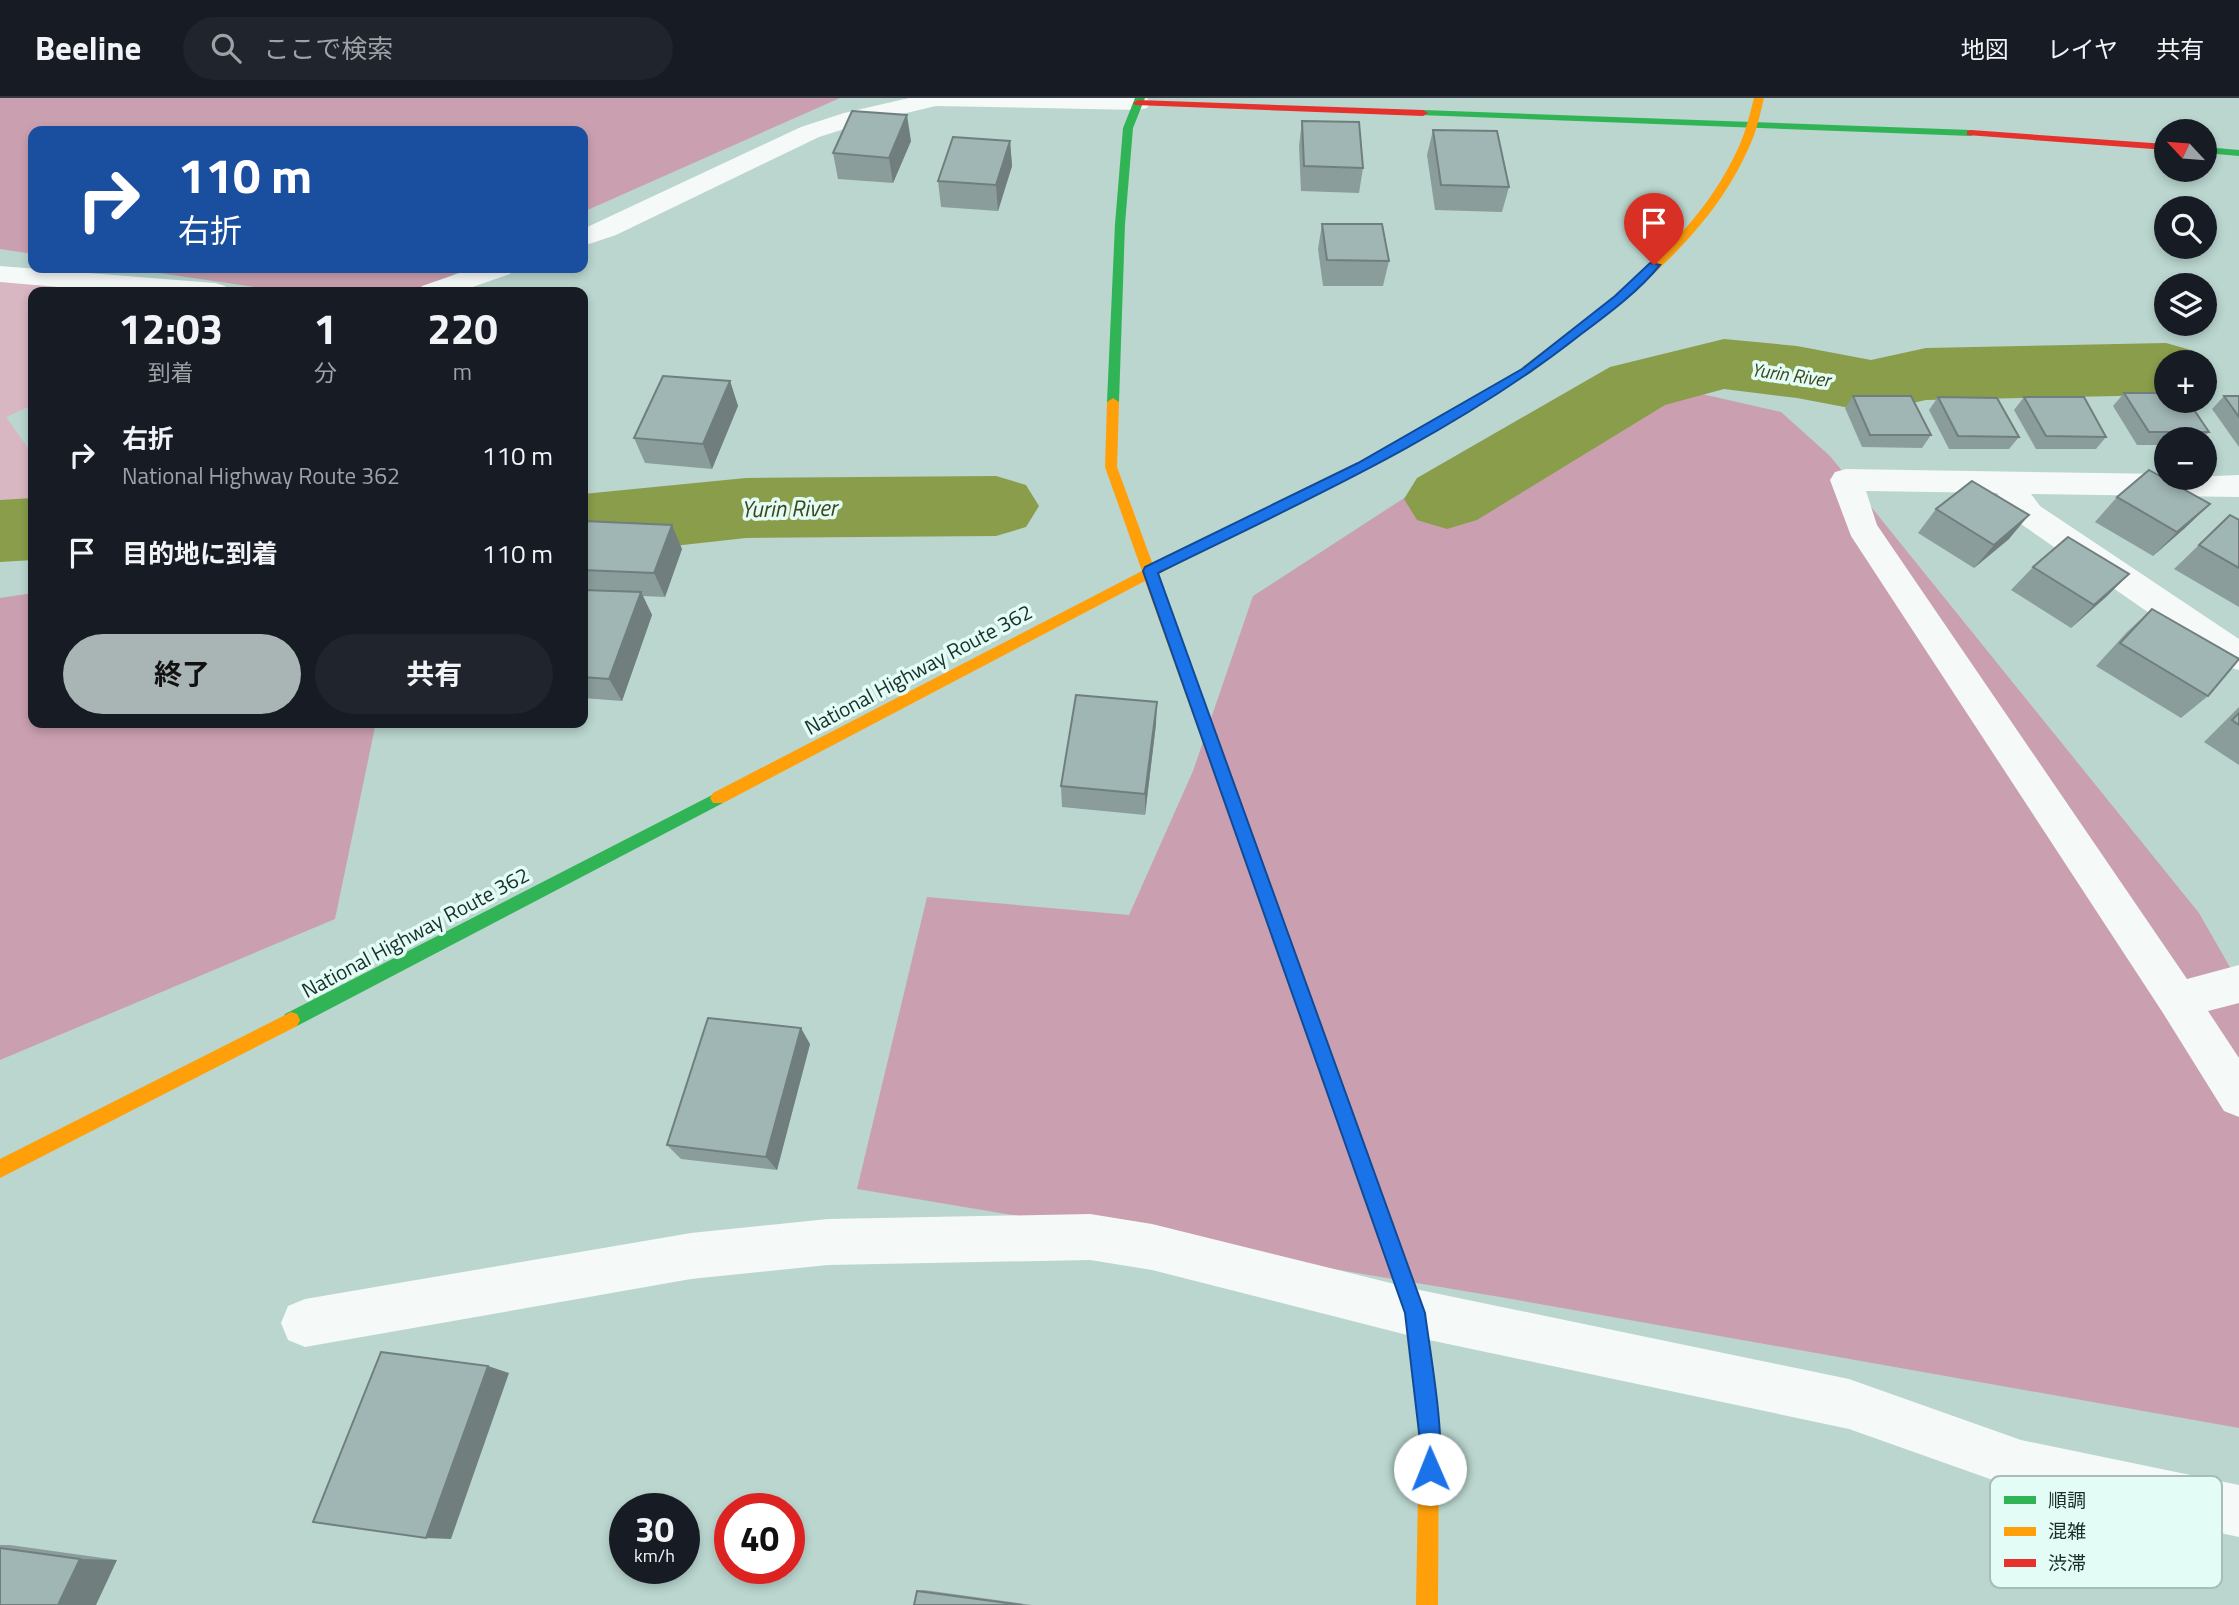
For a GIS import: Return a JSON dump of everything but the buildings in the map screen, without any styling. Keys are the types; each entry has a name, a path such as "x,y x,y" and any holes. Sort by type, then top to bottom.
{"main road":[{"name":"National Highway Route 362","path":"0,1169 359,986 1150,571 1362,466 1526,371 1619,299 1690,231 1726,180 1753,125 1759,98"},
{"path":"1427,1605 1430,1441 1415,1313 1111,467 1121,224 1128,128 1139,100 1946,131 2154,146"},
{"path":"2217,151 2239,153"}],"street":[{"path":"588,236 810,132 853,118 936,99 988,102 1139,100"},
{"path":"446,287 486,273"},
{"path":"0,274 155,287"},
{"path":"2239,486 1846,480 1862,528 2178,1000 2239,1096"},
{"path":"2006,482 2029,514 2239,657"},
{"path":"2178,1000 2239,984"},
{"path":"305,1323 691,1256 828,1242 1090,1237 1152,1247 1415,1313 1849,1404 2021,1465 2073,1476"}],"shaded area":[{"path":"0,98 840,98 588,210 588,126 28,126 28,253 0,249"},
{"path":"159,273 457,273 429,287 255,287"},
{"path":"35,274 166,287 28,287 28,407 6,417 28,448 28,526 0,526 0,276"},
{"path":"1627,377 1781,412 1830,456 2199,913 2239,983 2239,1428 1500,1297 857,1189 927,897 1129,915 1193,771 1253,596 1452,467"},
{"path":"28,594 28,728 375,728 335,919 0,1060 0,598"}],"waterway":[{"name":"Yurin River","path":"1447,499 1638,386 1724,364 1797,372 1871,386 1926,374 2154,369"},
{"name":"Yurin River","path":"588,524 746,508 996,506"},
{"name":"Yurin River","path":"0,531 28,529"}],"traffic: fast":[{"path":"1113,402 1120,224 1128,128 1140,98"},
{"path":"1423,113 1971,133"},
{"path":"2217,151 2239,153"},
{"path":"1195,549 1362,466 1528,369"},
{"path":"291,1020 718,798"},
{"path":"1284,947 1415,1313 1429,1436"}],"traffic: slow":[{"path":"1528,369 1620,297 1677,244 1703,215 1725,183 1743,149 1759,98"},
{"path":"1113,402 1111,467 1284,947"},
{"path":"718,798 1195,549"},
{"path":"0,1169 291,1020"},
{"path":"1427,1605 1429,1436"}],"traffic: jam":[{"path":"1138,103 1423,113"},
{"path":"1971,133 2154,146"}],"route":[{"path":"1430,1469 1430,1441 1415,1313 1150,571 1362,466 1526,371 1619,299 1654,265"}]}
